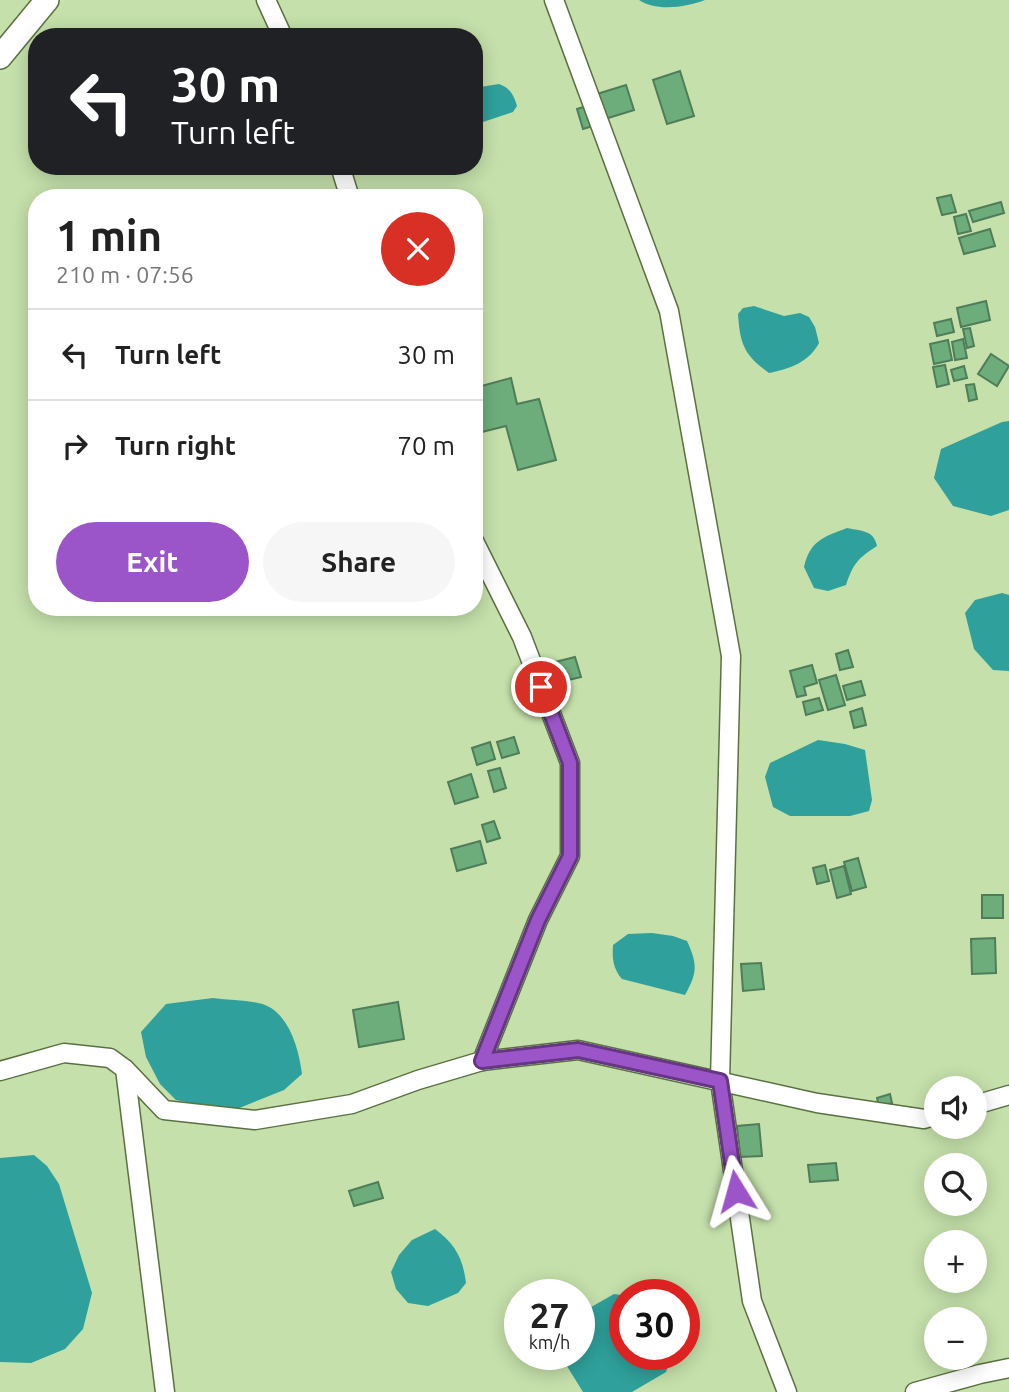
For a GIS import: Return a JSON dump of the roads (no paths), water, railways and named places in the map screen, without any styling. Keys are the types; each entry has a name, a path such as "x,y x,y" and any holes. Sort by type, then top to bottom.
{"street":[{"path":"0,57 47,0"},
{"path":"267,0 279,28"},
{"path":"554,0 669,311 731,656 720,1081 752,1301 787,1392"},
{"path":"482,1061 538,920 570,856 570,763 522,636 483,559"},
{"path":"0,1071 64,1054 110,1058 125,1069 164,1110 256,1120 352,1104 482,1061 578,1050 817,1102 924,1119"},
{"path":"125,1069 165,1392"},
{"path":"987,1101 1009,1095"},
{"path":"915,1392 1009,1368"}],"water":[{"path":"639,0 705,0 689,5 663,7"},
{"path":"499,84 511,92 517,106 513,112 483,122 483,87"},
{"path":"754,306 784,316 800,313 809,317 819,343 815,350 798,364 769,373 749,354 740,333 738,314 743,308"},
{"path":"1009,421 1009,510 991,516 953,506 934,478 941,449"},
{"path":"847,528 870,534 877,546 857,562 846,585 828,591 814,588 804,567 810,551 824,537"},
{"path":"1002,593 1009,595 1009,671 993,670 974,649 965,613 975,600"},
{"path":"818,740 865,750 872,800 869,811 850,816 790,816 773,807 765,777 770,763"},
{"path":"652,933 687,941 695,969 685,995 622,979 617,971 613,959 613,945 628,934"},
{"path":"213,998 258,1003 277,1013 295,1042 302,1074 284,1090 232,1111 176,1100 160,1084 146,1057 141,1032 166,1004"},
{"path":"34,1155 47,1166 59,1184 92,1293 83,1329 65,1349 31,1363 0,1362 0,1158"},
{"path":"435,1229 457,1252 466,1283 458,1293 428,1306 408,1303 396,1289 391,1272 399,1255 412,1240"},
{"path":"609,1297 609,1370 667,1370 666,1372 632,1392 583,1392 569,1370 595,1370 595,1305"}]}
